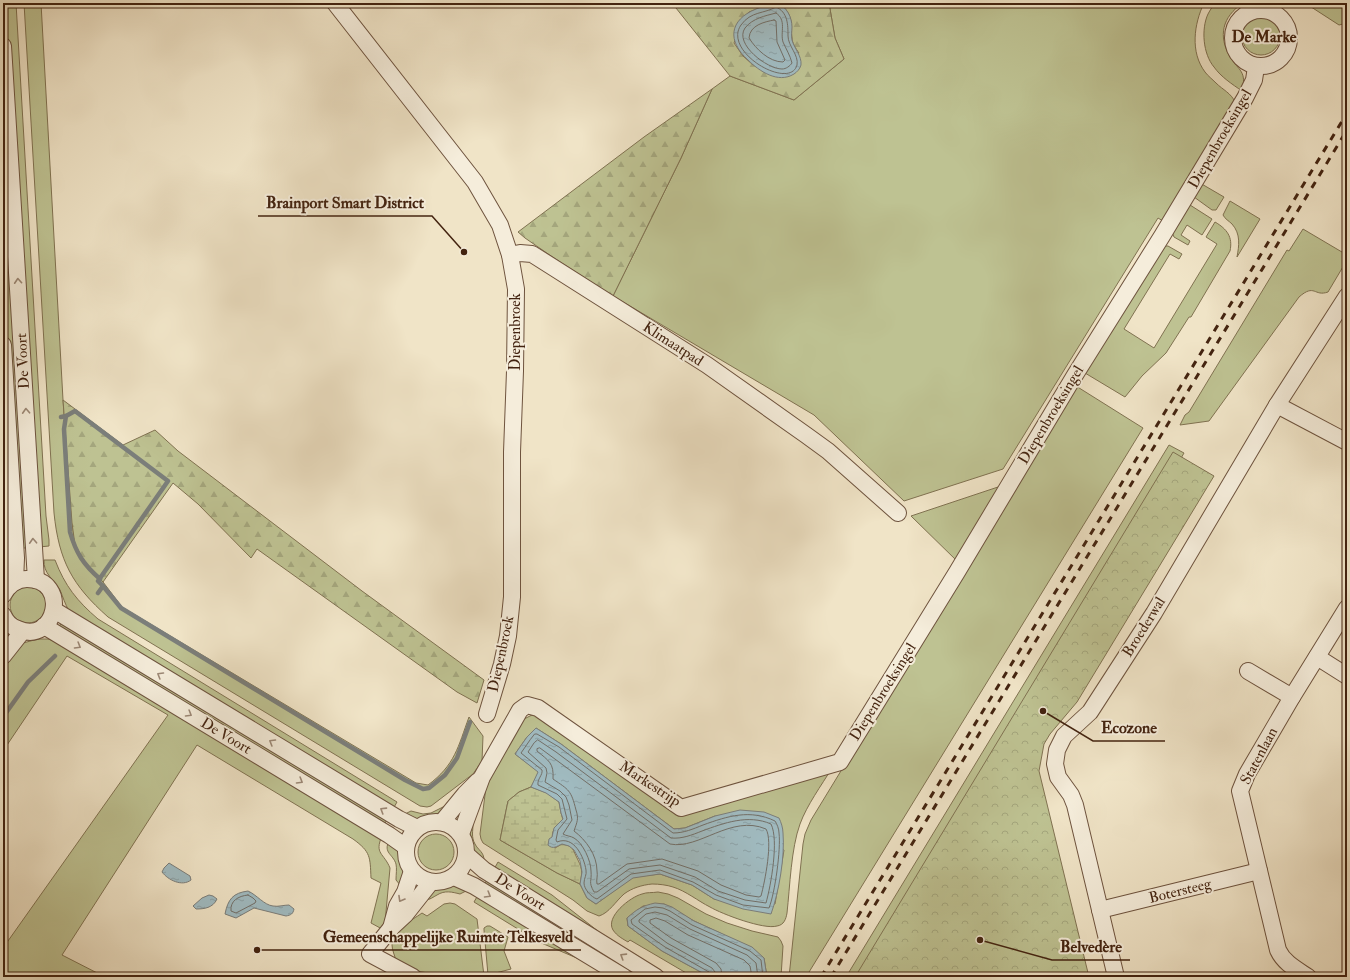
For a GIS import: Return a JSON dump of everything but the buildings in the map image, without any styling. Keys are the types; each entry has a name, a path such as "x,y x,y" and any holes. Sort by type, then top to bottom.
{"street":[{"name":"Diepenbroek","path":"335,3 475,182 500,225 510,254 516,289 512,452 512,597 508,636 502,664 486,714"},
{"path":"1259,7 1278,15 1284,21 1288,28 1290,41 1285,55 1273,65 1266,67 1256,67 1247,63 1240,57 1235,49 1233,40 1234,31 1238,22 1245,15 1259,7"},
{"name":"De Voort","path":"3,46 36,580"},
{"name":"Diepenbroeksingel","path":"840,762 953,579 1075,375 1162,236 1254,80 1256,67"},
{"name":"Klimaatpad","path":"510,254 532,254 707,365 828,451 898,512"},
{"name":"Broederwal","path":"1116,977 1075,805 1071,795 1058,777 1055,764 1057,750 1064,736 1090,712 1154,613 1277,405 1347,296"},
{"name":"De Voort","path":"3,345 16,558 15,582"},
{"path":"1277,405 1347,442"},
{"path":"3,595 8,587 25,578 43,583 49,588 55,603 51,619 38,630 22,632 12,627 4,619"},
{"name":"Statenlaan","path":"1308,977 1282,958 1278,950 1240,791 1247,774 1292,697 1347,608"},
{"name":"De Voort","path":"54,610 399,819 417,828"},
{"name":"De Voort","path":"44,626 389,835 406,848"},
{"path":"3,656 22,632"},
{"path":"1317,657 1347,676"},
{"path":"1248,671 1292,697"},
{"name":"Markestrijp","path":"482,777 520,710 527,705 538,708 681,808 840,762"},
{"path":"442,822 465,794 482,777"},
{"path":"461,834 482,777"},
{"path":"433,822 442,822 450,824 461,834 466,844 467,855 465,863 454,877 447,881 431,882 421,878 412,871 408,864 406,848 410,837 417,828 433,822"},
{"name":"De Voort","path":"467,855 484,870 656,977"},
{"path":"391,928 397,906 405,892 412,871"},
{"name":"Botersteeg","path":"1100,910 1259,871"},
{"name":"De Voort","path":"454,877 474,886 624,977"},
{"path":"413,977 370,954 391,928 405,915 431,882"}],"green space":[{"path":"5,3 16,3 46,516 49,540 49,546 39,547 35,504"},
{"path":"24,3 41,3 63,400 75,545 87,565 100,578 122,607 416,783 428,785 437,778 450,763 469,717 483,736 482,761 473,774 431,806 420,806 108,617 85,594 69,571 59,545 54,513"},
{"path":"672,3 829,3 835,38 844,59 794,100 730,76","holes":["783,6 791,21 793,42 799,53 753,65 743,56 734,43 743,18 749,12 757,9"]},
{"path":"829,3 1204,3 1196,29 1195,47 1197,56 1206,73 1229,94 1235,102 1163,221 1158,218 1003,469 904,501 814,415 613,296 681,158 712,89 730,76 794,100 844,59 835,38"},
{"path":"1215,3 1243,3 1230,14 1226,21 1223,34 1226,49 1243,75 1244,79 1242,91 1217,71 1207,55 1204,41 1204,27 1208,14"},
{"path":"1305,3 1347,3 1347,23 1339,25"},
{"path":"1261,17 1271,20 1277,26 1280,36 1277,46 1271,52 1261,55 1251,52 1245,46 1242,36 1245,26 1251,20"},
{"path":"712,89 681,158 613,296 554,258 518,232 644,137"},
{"path":"3,101 30,548 19,548 3,285"},
{"path":"1200,183 1224,197 1216,210 1212,210 1194,197"},
{"path":"1230,201 1260,219 1237,257 1239,244 1237,232 1232,224 1223,215"},
{"path":"1190,205 1212,219 1202,235 1187,225 1181,235 1190,241 1188,245 1174,237 1172,232"},
{"path":"1215,222 1228,234 1231,242 1230,251 1191,317 1189,317 1166,353 1142,376 1125,397 1085,373 1163,246 1168,246 1182,254 1179,259 1170,254 1124,329 1154,348 1217,244 1206,237"},
{"path":"1303,229 1347,255 1347,260 1328,292 1320,293 1308,291 1299,297 1209,421 1180,425 1287,250 1289,251"},
{"path":"1076,386 1143,428 806,977 789,977 803,844 805,834 811,820"},
{"path":"63,400 123,445 155,430 178,451 362,591 484,680 477,703 457,692 257,549 251,558 198,504 173,483 103,582 87,565 75,545"},
{"path":"3,412 11,546 3,547"},
{"path":"1169,445 1184,453 882,977 846,977"},
{"path":"1173,452 1214,476 1077,702 1050,734 1044,744 1039,771 1089,977 855,977"},
{"path":"1004,485 957,561 911,516"},
{"path":"44,560 55,560 63,578 72,592 98,619 397,802 393,809 69,611 60,590 45,569"},
{"path":"28,587 38,590 43,595 46,605 43,615 38,620 28,623 18,620 13,615 10,605 13,595 18,590"},
{"path":"63,620 388,818 383,827 57,630"},
{"path":"38,639 55,641 382,836 379,850 390,868 385,923 382,929 371,923 381,883 371,878 370,860 366,852 359,844 197,745 62,955 105,977 3,977 3,948 168,715 67,656 3,751 3,664 23,643"},
{"path":"532,715 537,715 671,811 832,768 810,803 800,824 793,856 787,913 783,923 771,927 743,921 705,905 678,889 655,884 648,884 634,888 627,892 609,910 599,916 587,911 573,900 483,843 480,834 487,779 522,720","holes":["536,728 561,744 674,829 685,828 715,816 784,850 775,904 714,899 692,885 660,874 633,877 596,904 587,898 580,884 557,873 500,840 508,801 519,792 531,787 539,772 515,754 527,737"]},
{"path":"531,787 547,793 559,802 563,819 556,826 552,834 553,842 555,848 562,844 570,846 572,849 580,863 580,884 557,873 500,840 508,801 519,792"},
{"path":"445,806 440,815 431,818 419,819 405,814 411,811 423,814 431,813"},
{"path":"473,824 473,839 476,846 482,853 484,860 470,848 467,835"},
{"path":"439,834 449,839 453,845 453,859 449,865 443,869 433,870 423,865 419,859 418,849 423,839 429,835"},
{"path":"389,841 401,856 403,872 401,886 396,880 395,861 387,848"},
{"path":"498,862 552,895 608,939 493,871"},
{"path":"488,878 559,926 558,928 483,887"},
{"path":"454,886 466,891 460,894 443,892 425,900 435,889"},
{"path":"658,892 678,898 706,914 727,923 778,937 783,946 781,977 767,977 764,958 664,904 643,906 627,918 628,926 662,951 710,977 693,977 630,940 628,942 616,934 611,925 612,919 625,903 646,893"},
{"path":"478,895 591,964 539,942 474,902"},
{"path":"444,904 455,904 477,919 484,976 451,977 411,970 396,961 392,945 393,939 399,930 422,913 427,916"},
{"path":"487,926 490,926 508,937 504,951 511,969 488,975 484,930"}],"water":[{"path":"777,4 784,7 790,16 792,24 792,40 801,62 801,66 794,74 782,78 769,75 752,64 741,53 734,38 736,25 740,19 756,9"},
{"path":"536,728 561,744 674,829 685,828 715,816 740,810 764,812 779,818 783,831 783,852 779,885 771,914 743,909 714,899 692,885 660,874 633,878 596,904 587,898 580,884 582,872 580,861 574,850 569,846 562,844 557,847 548,845 554,828 563,819 559,802 546,793 531,787 538,772 515,754 527,737"},
{"path":"169,863 190,876 191,880 184,883 179,883 168,878 162,872"},
{"path":"248,891 270,905 289,905 294,909 293,912 286,916 254,908 236,918 225,914 228,904 235,895"},
{"path":"209,895 217,899 211,906 196,909 193,906 202,898"},
{"path":"655,903 672,907 694,921 752,947 764,958 767,977 710,977 662,951 628,926 627,918 637,910"}],"waterway":[{"path":"61,417 75,411 168,481 98,581 103,586 98,593"},
{"path":"66,416 64,429 70,532 81,558 100,579"},
{"path":"103,586 121,608 405,780 423,789 429,788 445,775 457,758 470,722"},
{"path":"3,717 28,682 55,656"}],"railway":[{"path":"821,977 1347,113"},
{"path":"831,977 1347,130"}],"place":[{"name":"Brainport Smart District","path":"464,252"},
{"name":"Ecozone","path":"1043,711"},
{"name":"Belvedère","path":"980,940"},
{"name":"Gemeenschappelijke Ruimte Telkesveld","path":"257,950"}],"district":[{"name":"De Marke","path":"1264,37"}]}
